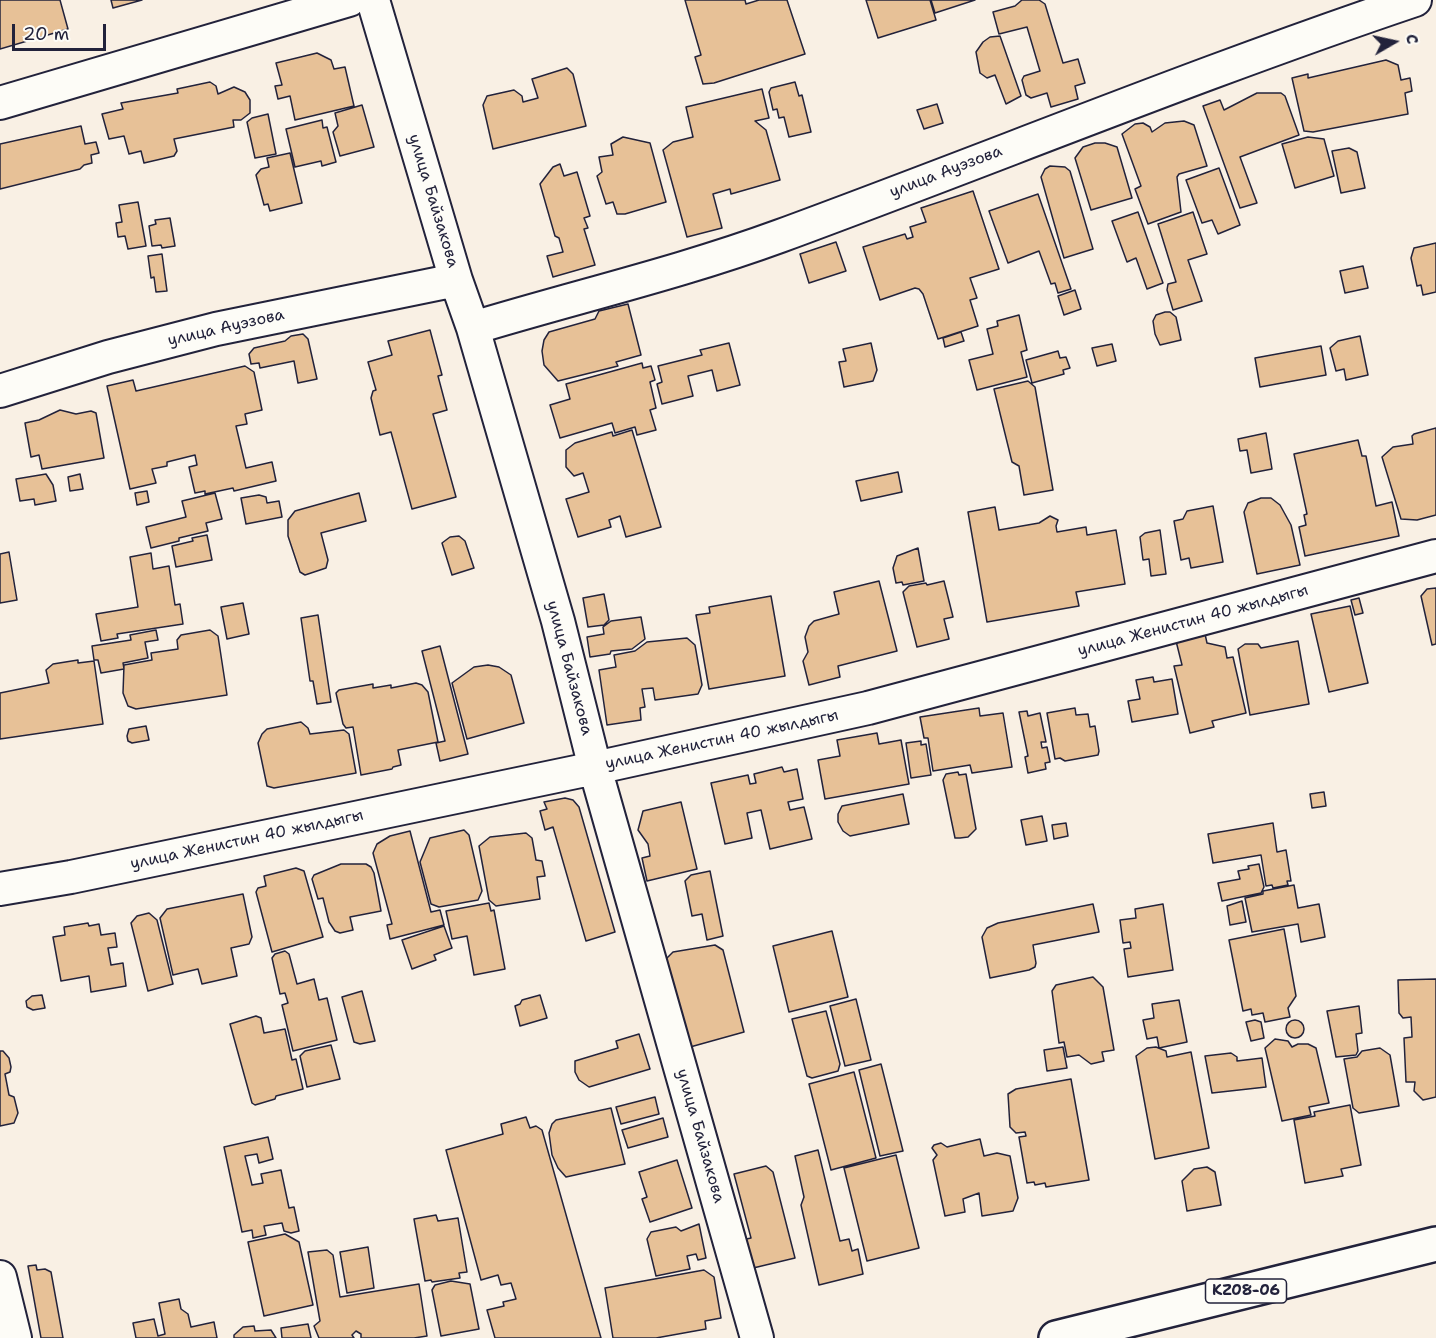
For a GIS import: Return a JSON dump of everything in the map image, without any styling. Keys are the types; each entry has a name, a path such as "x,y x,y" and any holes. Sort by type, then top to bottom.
{"highway":[{"name":"KZ08-06","path":"1056,1338 1436,1244"}],"street":[{"path":"0,103 349,0"},
{"name":"улица Байзакова","path":"373,0 456,280 473,328 558,621 595,768 757,1338"},
{"name":"улица Ауэзова","path":"473,328 668,274 779,236 1180,84 1415,0"},
{"name":"улица Ауэзова","path":"0,391 108,357 216,329 456,280"},
{"name":"улица Женистин 40 жылдыгы","path":"0,889 595,768 868,708 1436,556"},
{"path":"0,1277 15,1338"}],"building":[{"path":"0,0 60,0 68,29 0,49"},
{"path":"111,0 142,0 113,8"},
{"path":"685,0 745,0 746,4 759,0 787,0 805,54 714,83 703,84 695,57 701,55"},
{"path":"866,0 930,0 936,20 878,38"},
{"path":"931,0 975,0 935,13"},
{"path":"1022,0 1039,0 1045,4 1063,63 1078,59 1085,83 1075,86 1078,99 1051,107 1047,93 1031,98 1026,95 1022,80 1024,76 1040,71 1027,27 999,34 993,12 1015,6"},
{"path":"1000,36 1021,96 1006,104 995,75 987,78 980,73 976,52 990,37"},
{"path":"317,53 331,60 334,69 345,67 354,106 295,120 290,96 278,99 275,86 282,85 276,63"},
{"path":"1386,60 1398,65 1401,80 1410,78 1412,91 1405,93 1408,114 1313,132 1304,131 1292,78 1308,74 1308,78"},
{"path":"567,68 573,74 586,126 493,149 483,105 487,96 514,90 522,96 523,102 538,98 532,79"},
{"path":"210,82 216,86 218,94 234,87 245,92 250,100 250,113 241,120 233,120 234,127 174,139 177,151 174,156 144,163 141,151 129,154 124,136 109,139 102,114 123,109 121,103 178,93 177,89"},
{"path":"795,82 799,96 802,95 811,132 789,137 784,117 779,118 777,109 773,110 769,92 771,88"},
{"path":"762,89 769,118 755,121 766,130 780,180 731,194 730,189 713,194 722,228 687,237 663,150 673,142 693,137 686,107"},
{"path":"1257,93 1281,93 1285,96 1299,135 1240,157 1257,203 1240,208 1203,106 1220,100 1224,110"},
{"path":"937,104 943,123 924,129 917,110"},
{"path":"362,105 374,147 340,156 333,132 338,126 335,113"},
{"path":"268,114 276,154 255,158 247,122 252,118"},
{"path":"322,120 323,128 327,127 336,162 322,166 321,161 295,167 286,129"},
{"path":"1184,121 1194,125 1207,166 1179,174 1177,177 1181,212 1148,224 1135,189 1141,186 1122,134 1135,124 1143,123 1150,127 1152,132 1165,123"},
{"path":"81,126 85,144 96,142 99,153 91,155 92,163 80,169 0,189 0,144"},
{"path":"623,137 650,143 666,202 625,214 617,214 613,202 606,204 597,176 602,172 599,157 613,155 611,144"},
{"path":"1308,137 1324,139 1334,176 1295,188 1282,144"},
{"path":"1095,143 1117,147 1132,198 1091,210 1075,158 1083,147"},
{"path":"1349,148 1357,152 1365,188 1341,193 1332,151"},
{"path":"290,153 302,203 270,211 268,204 264,205 256,175 261,169 269,167 267,158"},
{"path":"560,164 564,176 577,172 590,216 584,218 588,228 584,229 595,265 553,277 547,256 563,252 559,238 555,236 540,184 553,167"},
{"path":"1050,166 1065,167 1070,171 1093,249 1064,258 1041,177 1045,169"},
{"path":"1219,168 1240,225 1218,234 1212,220 1202,223 1186,180"},
{"path":"973,191 999,269 970,278 977,298 970,300 978,326 938,339 923,294 919,289 915,288 880,300 863,247 905,234 907,239 913,237 910,227 926,222 921,208"},
{"path":"1038,194 1071,289 1058,293 1055,283 1051,284 1039,251 1008,263 989,211"},
{"path":"138,202 146,246 128,249 125,236 118,237 116,223 122,222 119,205"},
{"path":"1138,212 1163,283 1147,289 1136,258 1127,262 1112,221"},
{"path":"1193,212 1207,254 1188,260 1202,301 1173,310 1167,290 1168,284 1176,282 1158,224"},
{"path":"170,218 175,246 162,248 161,245 152,246 149,226 156,224 155,220"},
{"path":"836,242 846,271 809,283 800,254"},
{"path":"1436,243 1436,292 1423,295 1421,285 1417,286 1411,258 1414,248"},
{"path":"162,254 167,291 156,292 154,277 151,278 148,256"},
{"path":"1363,266 1368,288 1345,293 1340,271"},
{"path":"1075,290 1081,309 1064,315 1058,296"},
{"path":"628,304 641,355 616,362 618,366 558,381 544,365 542,351 544,340 549,332 595,319 599,311"},
{"path":"1170,312 1176,317 1181,340 1160,345 1153,321 1156,315"},
{"path":"1019,315 1027,350 1021,352 1027,377 977,390 969,360 993,354 987,329 998,326 997,321"},
{"path":"430,330 442,375 438,376 447,410 433,414 456,497 412,509 391,432 380,435 371,398 373,391 376,390 368,362 392,355 388,341"},
{"path":"961,332 964,341 945,347 943,338"},
{"path":"303,334 308,339 317,379 298,383 294,361 260,368 259,363 251,364 249,354 254,348"},
{"path":"1360,336 1368,375 1346,380 1344,369 1336,371 1330,348 1338,341"},
{"path":"729,343 740,385 717,391 712,370 688,376 693,396 662,404 657,384 662,382 658,366 702,355 700,350"},
{"path":"871,343 877,370 873,381 844,387 839,362 846,361 843,349"},
{"path":"1112,344 1116,361 1097,366 1092,348"},
{"path":"1321,346 1326,375 1260,387 1255,358"},
{"path":"1058,351 1060,358 1066,357 1070,368 1063,370 1064,374 1032,383 1026,360"},
{"path":"642,363 643,368 651,366 655,380 650,382 656,408 650,410 656,430 637,435 635,427 615,433 612,423 560,438 550,405 570,399 566,384"},
{"path":"245,366 254,372 262,410 245,414 247,424 236,426 246,468 272,462 276,481 234,491 233,488 205,494 205,491 195,493 189,467 197,465 195,455 167,462 167,466 152,469 156,483 130,489 107,386 133,380 136,391"},
{"path":"1028,381 1035,387 1053,490 1024,495 1019,466 1012,462 994,389"},
{"path":"60,410 76,414 91,411 96,413 104,458 42,469 39,455 31,457 25,423 39,420"},
{"path":"1436,428 1436,515 1417,520 1401,519 1382,457 1393,447 1413,444 1414,434"},
{"path":"632,430 661,527 626,537 620,516 609,520 611,527 578,537 566,499 589,492 583,473 574,476 566,467 566,450 575,443 612,432 613,436"},
{"path":"1266,433 1272,469 1251,473 1247,450 1240,451 1238,439"},
{"path":"1358,440 1362,456 1366,456 1376,506 1392,502 1399,536 1305,556 1299,527 1306,525 1304,515 1307,514 1294,454"},
{"path":"898,472 902,492 861,501 856,481"},
{"path":"46,474 53,485 56,501 35,505 34,499 20,501 16,479"},
{"path":"80,474 83,489 70,491 68,477"},
{"path":"147,491 149,502 137,505 135,493"},
{"path":"215,493 222,519 206,523 208,531 151,548 146,527 186,517 182,501"},
{"path":"359,493 366,521 321,533 328,560 326,568 305,575 300,572 288,536 288,520 295,511"},
{"path":"259,495 266,497 267,503 279,501 282,517 246,524 241,498"},
{"path":"1261,498 1271,498 1280,505 1291,525 1300,565 1257,574 1244,512 1248,503"},
{"path":"1213,506 1223,562 1191,568 1189,558 1181,560 1174,521 1183,519 1187,511"},
{"path":"995,507 999,530 1039,523 1050,516 1058,520 1057,532 1086,527 1087,535 1116,530 1125,584 1076,592 1079,606 987,622 968,512"},
{"path":"1160,530 1166,574 1151,576 1149,559 1143,560 1140,537 1145,533"},
{"path":"207,535 212,560 176,567 172,546"},
{"path":"459,536 465,541 474,568 452,575 442,543 450,537"},
{"path":"918,548 924,581 903,585 902,582 896,583 893,568 897,556"},
{"path":"9,552 17,600 0,603 0,554"},
{"path":"151,553 153,569 169,566 175,605 180,604 183,624 117,634 118,638 101,641 96,614 138,607 130,557"},
{"path":"879,581 897,651 838,666 840,677 809,685 803,661 808,652 805,637 809,626 814,621 839,614 834,592"},
{"path":"944,581 953,617 944,619 949,639 917,647 903,592 909,586"},
{"path":"1436,588 1436,644 1432,645 1421,596 1427,589"},
{"path":"604,594 609,620 604,625 588,627 583,598"},
{"path":"771,596 785,676 709,689 696,615 710,613 709,607"},
{"path":"1359,598 1363,613 1355,615 1351,600"},
{"path":"243,603 249,634 227,639 221,607"},
{"path":"1350,606 1368,683 1329,692 1311,614"},
{"path":"318,615 331,702 317,704 313,681 310,681 301,618"},
{"path":"641,617 645,639 632,649 611,651 610,654 590,657 587,637 604,634 603,627 611,621"},
{"path":"156,630 158,640 145,642 148,658 123,663 124,669 101,673 98,660 94,660 92,646 131,640 130,635"},
{"path":"210,630 218,636 227,695 136,709 128,706 123,693 124,665 152,660 151,653 178,649 177,640 181,635"},
{"path":"1205,634 1207,643 1225,647 1227,658 1233,657 1246,713 1212,721 1214,727 1190,733 1174,666 1182,665 1176,641"},
{"path":"687,638 695,645 702,685 698,694 655,700 653,688 642,689 645,707 640,708 641,720 607,725 599,670 616,667 614,655 635,651 647,642"},
{"path":"1298,641 1309,704 1250,715 1238,649 1245,644 1258,644 1261,648"},
{"path":"440,646 468,754 440,761 436,743 445,741 422,651"},
{"path":"78,660 78,663 94,661 103,724 0,739 0,693 49,683 46,670 53,664"},
{"path":"488,665 499,667 511,675 524,723 467,739 452,683 474,667"},
{"path":"1153,677 1154,682 1172,679 1178,714 1132,722 1128,701 1140,699 1136,680"},
{"path":"416,683 422,685 428,692 438,742 398,750 401,765 361,775 353,727 346,728 343,724 336,693 339,690 373,684 373,688 391,685 391,688"},
{"path":"979,708 980,716 1003,713 1012,767 972,773 970,765 933,771 928,738 924,738 920,717"},
{"path":"1075,708 1076,715 1088,714 1090,727 1095,726 1098,755 1065,761 1060,758 1055,759 1047,713"},
{"path":"1027,711 1028,716 1040,713 1046,742 1041,742 1042,748 1047,747 1050,762 1045,763 1046,769 1028,773 1025,757 1028,756 1019,712"},
{"path":"301,722 308,728 310,734 344,730 349,734 356,773 274,788 267,786 258,743 262,734 267,729"},
{"path":"146,726 149,740 132,743 128,741 129,729"},
{"path":"877,733 879,744 901,740 909,784 825,799 818,760 840,756 837,740"},
{"path":"921,741 921,745 926,744 931,775 911,778 906,743"},
{"path":"782,767 784,772 797,769 803,799 788,802 790,810 804,807 812,839 770,849 761,810 747,813 752,838 725,844 711,783 748,775 750,784 756,783 754,774"},
{"path":"958,772 959,775 966,774 976,829 968,837 955,838 943,780 946,774"},
{"path":"1324,792 1326,806 1312,808 1310,794"},
{"path":"903,794 909,824 850,836 843,831 838,822 838,814 842,806"},
{"path":"565,798 573,800 579,807 615,932 586,941 553,827 545,830 540,811 547,809 544,802"},
{"path":"681,802 697,869 647,881 642,858 650,856 648,844 638,830 643,811"},
{"path":"1042,816 1047,841 1026,845 1021,820"},
{"path":"1066,823 1068,836 1054,839 1052,825"},
{"path":"1273,823 1277,852 1286,850 1291,881 1287,881 1288,885 1273,888 1272,885 1266,886 1261,855 1213,863 1208,834"},
{"path":"464,830 469,835 482,891 478,900 439,907 431,904 420,862 430,838"},
{"path":"410,831 431,912 440,910 444,925 390,939 387,925 392,924 373,853 377,844 390,836"},
{"path":"526,833 532,838 536,860 542,861 545,876 537,877 540,899 496,906 489,900 479,846 490,837"},
{"path":"341,864 366,864 371,867 381,911 350,917 353,930 340,933 335,931 329,922 323,898 318,899 312,879 314,875"},
{"path":"1259,864 1264,887 1261,893 1222,901 1218,883 1240,879 1238,871"},
{"path":"296,868 304,871 323,937 272,952 256,892 258,888 266,886 264,876"},
{"path":"710,871 723,936 707,940 702,914 692,916 685,881 691,875"},
{"path":"1294,885 1298,908 1319,904 1325,937 1301,942 1298,924 1252,932 1245,898 1263,894 1263,891"},
{"path":"243,894 252,937 249,944 231,948 237,976 202,984 198,969 173,975 160,918 167,909"},
{"path":"1242,901 1246,922 1230,925 1227,906"},
{"path":"489,903 491,911 494,910 505,969 474,975 467,936 452,939 446,911"},
{"path":"1093,904 1099,932 1033,945 1035,967 990,978 982,937 987,928 998,923"},
{"path":"1163,904 1173,970 1128,977 1124,949 1131,948 1130,942 1123,943 1120,920 1136,918 1135,909"},
{"path":"149,913 157,920 173,984 148,991 131,923 137,916"},
{"path":"88,923 89,926 99,924 101,935 115,933 117,947 108,948 111,965 123,963 126,986 91,992 89,976 61,981 53,937 65,935 64,927"},
{"path":"444,926 452,948 434,955 436,960 412,969 402,940"},
{"path":"1284,929 1296,996 1288,1008 1290,1017 1265,1022 1263,1013 1252,1015 1251,1009 1243,1011 1229,940"},
{"path":"832,931 848,997 789,1012 773,946"},
{"path":"715,945 723,950 744,1032 683,1049 661,964 673,952"},
{"path":"285,951 289,954 297,984 314,979 319,1000 327,998 337,1040 293,1051 282,1005 288,1003 285,993 280,994 272,958 275,954"},
{"path":"1093,977 1103,987 1114,1050 1102,1052 1104,1061 1091,1064 1079,1055 1067,1057 1064,1042 1059,1043 1052,991 1056,985"},
{"path":"1436,979 1436,1097 1423,1100 1414,1091 1415,1082 1406,1082 1404,1038 1412,1037 1411,1017 1403,1018 1399,1013 1398,980"},
{"path":"362,991 375,1041 360,1044 354,1042 342,997"},
{"path":"42,995 45,1008 33,1010 27,1007 26,1001 32,996"},
{"path":"540,995 547,1018 520,1026 515,1006 522,1000"},
{"path":"856,999 871,1060 845,1066 830,1006"},
{"path":"1179,1000 1187,1042 1159,1048 1157,1037 1147,1039 1143,1020 1154,1018 1152,1004"},
{"path":"1359,1006 1362,1033 1356,1034 1358,1051 1356,1055 1336,1057 1327,1011"},
{"path":"826,1011 840,1064 838,1071 812,1078 807,1076 792,1019"},
{"path":"256,1016 261,1018 264,1033 285,1029 292,1060 296,1059 303,1089 276,1096 275,1099 255,1105 252,1103 230,1024"},
{"path":"1255,1020 1261,1022 1264,1038 1251,1041 1246,1022"},
{"path":"1291,1020 1299,1020 1304,1025 1302,1036 1291,1038 1286,1033 1286,1025"},
{"path":"639,1034 650,1069 589,1087 579,1080 575,1072 575,1061 618,1048 616,1041"},
{"path":"1275,1039 1288,1041 1292,1047 1298,1044 1308,1044 1316,1048 1329,1103 1309,1107 1311,1115 1282,1121 1265,1048"},
{"path":"331,1045 340,1079 307,1087 300,1056 305,1051"},
{"path":"1063,1047 1067,1068 1047,1071 1044,1050"},
{"path":"1156,1047 1166,1051 1167,1057 1191,1052 1209,1148 1155,1159 1136,1056 1147,1048"},
{"path":"1380,1048 1390,1055 1399,1106 1359,1113 1353,1108 1344,1059 1357,1057 1362,1051"},
{"path":"0,1051 3,1051 9,1058 10,1072 5,1074 9,1095 14,1097 18,1113 14,1123 0,1126"},
{"path":"1231,1053 1237,1057 1237,1061 1262,1058 1266,1087 1212,1093 1205,1056"},
{"path":"881,1064 903,1151 880,1156 859,1070"},
{"path":"854,1072 876,1158 831,1170 809,1084"},
{"path":"1071,1079 1089,1180 1046,1187 1045,1183 1035,1185 1034,1182 1027,1183 1019,1137 1026,1136 1025,1132 1016,1133 1010,1127 1008,1094 1016,1089"},
{"path":"655,1097 659,1114 621,1124 616,1107"},
{"path":"1350,1105 1361,1165 1341,1169 1343,1176 1305,1183 1294,1120 1315,1116 1314,1112"},
{"path":"611,1108 625,1164 566,1177 558,1168 552,1155 549,1133 552,1124 556,1120"},
{"path":"526,1117 530,1128 536,1126 542,1130 601,1338 495,1338 487,1310 504,1306 503,1302 516,1299 511,1283 501,1285 498,1275 481,1280 446,1150 503,1134 501,1124"},
{"path":"663,1118 668,1137 628,1148 622,1130"},
{"path":"268,1137 273,1159 259,1163 257,1154 245,1156 252,1185 263,1183 261,1174 281,1170 289,1208 294,1207 299,1231 291,1233 284,1231 282,1223 264,1226 266,1235 253,1238 252,1230 242,1232 224,1147"},
{"path":"980,1139 984,1156 997,1153 1010,1156 1018,1198 1013,1211 982,1216 979,1193 963,1199 965,1212 945,1216 933,1160 937,1155 932,1148 941,1143 947,1147"},
{"path":"818,1150 840,1241 849,1239 852,1251 858,1249 863,1274 819,1285 801,1205 804,1197 795,1156"},
{"path":"896,1155 919,1248 867,1261 844,1168"},
{"path":"677,1160 692,1208 650,1222 642,1199 647,1197 639,1172"},
{"path":"766,1166 773,1172 795,1258 749,1269 742,1240 751,1238 734,1174"},
{"path":"1207,1167 1215,1172 1221,1205 1187,1211 1182,1181 1194,1169"},
{"path":"436,1215 438,1221 458,1218 467,1272 459,1273 460,1278 425,1281 414,1219"},
{"path":"699,1224 706,1258 698,1260 696,1254 687,1256 690,1269 656,1276 647,1239 651,1232 676,1227 681,1231"},
{"path":"285,1234 299,1242 313,1305 264,1316 248,1242"},
{"path":"368,1247 374,1288 347,1293 340,1252"},
{"path":"327,1250 333,1255 340,1297 419,1284 427,1336 361,1338 361,1334 356,1331 352,1335 354,1338 319,1338 314,1326 320,1321 308,1252"},
{"path":"36,1265 37,1270 45,1269 51,1272 63,1338 41,1338 28,1266"},
{"path":"704,1270 714,1277 721,1318 705,1321 706,1329 656,1338 613,1338 605,1288"},
{"path":"451,1281 470,1284 479,1329 441,1336 432,1290 435,1285"},
{"path":"179,1299 181,1309 188,1314 191,1327 214,1322 217,1338 136,1338 133,1323 154,1319 158,1336 165,1334 159,1303"},
{"path":"308,1324 311,1338 282,1338 281,1328"},
{"path":"254,1326 255,1331 271,1330 276,1338 234,1338 234,1335 243,1327"}]}
